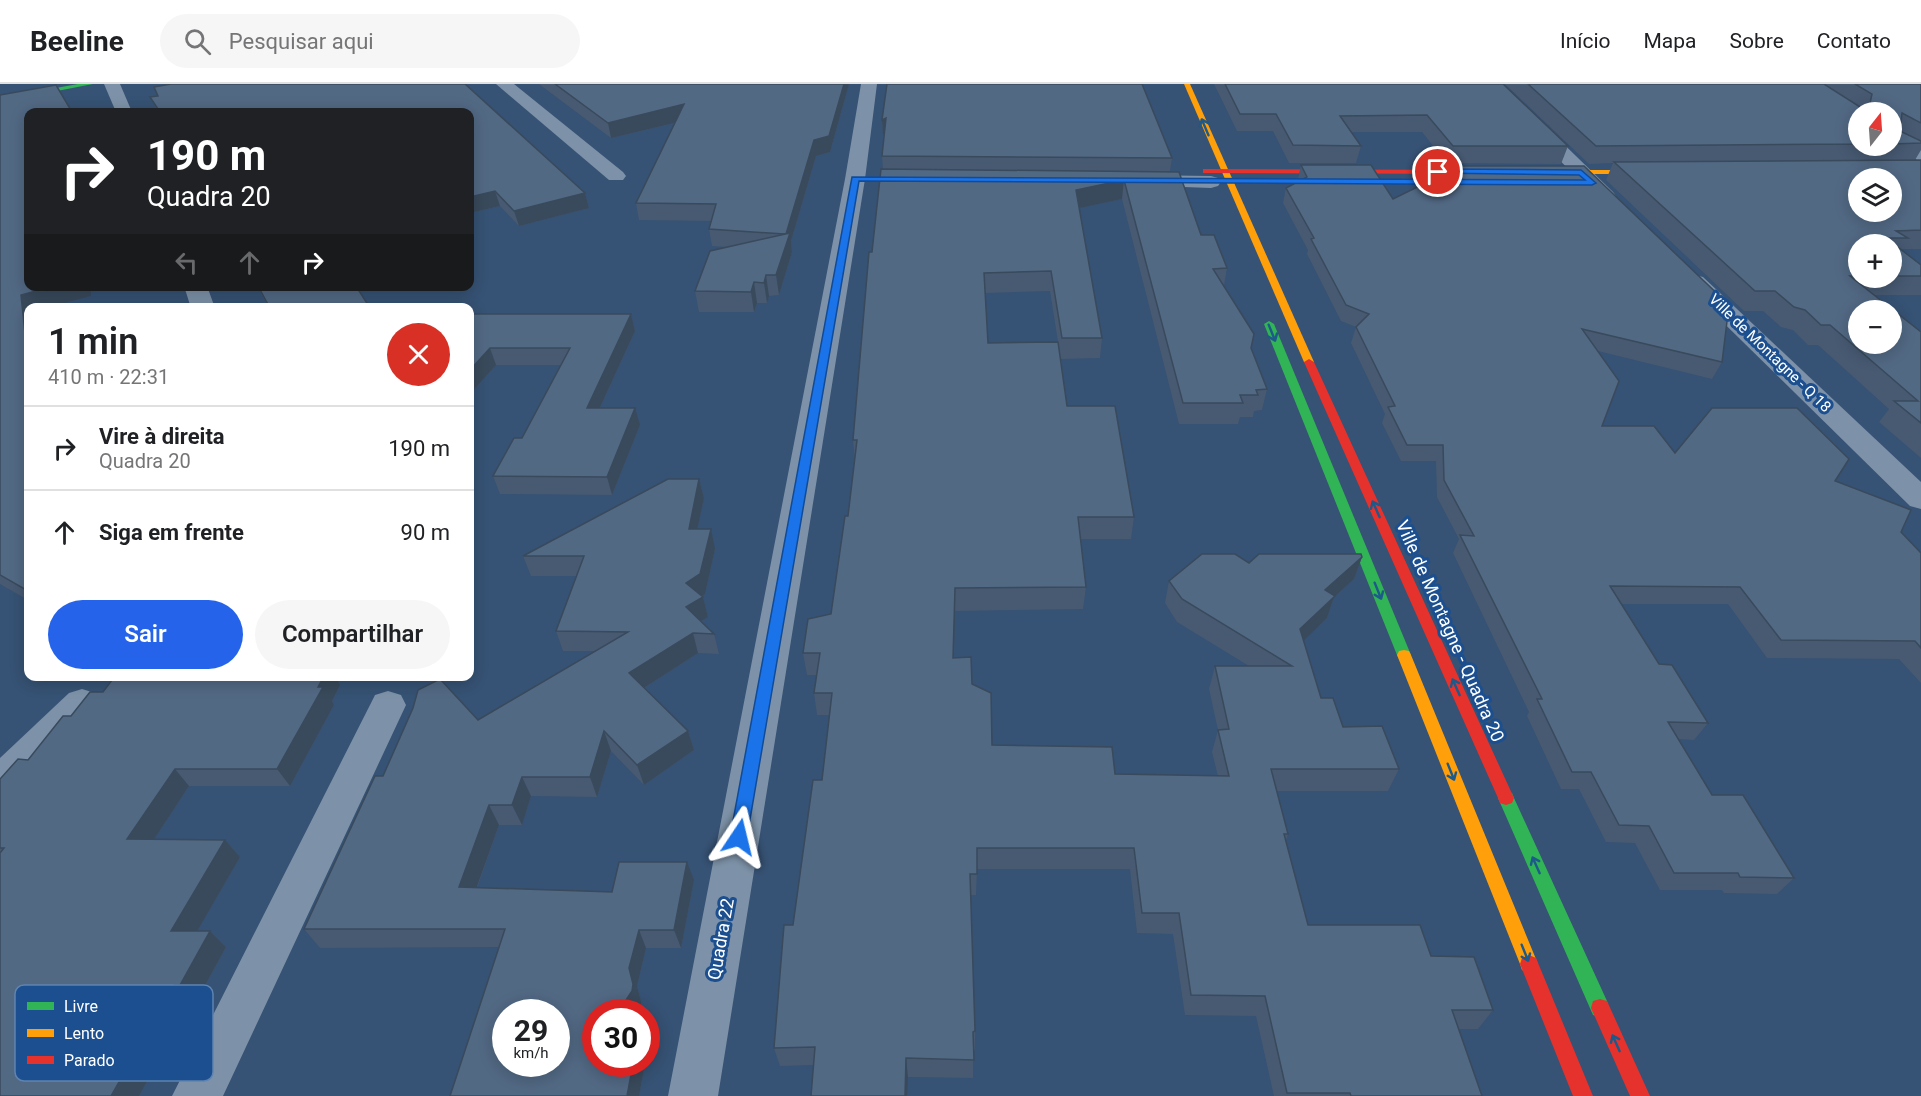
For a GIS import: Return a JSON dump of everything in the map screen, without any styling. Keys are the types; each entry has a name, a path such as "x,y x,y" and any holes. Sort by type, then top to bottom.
{"street":[{"path":"0,91 40,84"},
{"path":"0,100 90,84"},
{"path":"112,84 122,108"},
{"path":"504,84 616,176"},
{"name":"Quadra 22","path":"693,1096 865,175 869,84"},
{"name":"Ville de Montagne - Quadra 20","path":"1187,84 1214,176 1640,1096"},
{"path":"1492,84 1622,211"},
{"path":"1902,144 1921,156"},
{"path":"1120,176 1509,172"},
{"path":"1214,176 1498,182"},
{"path":"1533,177 1662,177"},
{"name":"Ville de Montagne - Q 18","path":"1682,268 1921,499"},
{"path":"1264,314 1583,1096"},
{"path":"0,782 82,703"},
{"path":"213,1065 388,705"},
{"path":"198,1096 205,1081"}],"building":[{"path":"171,84 465,84 585,193 514,211 495,191 474,196 474,108 157,108 150,97 158,96 154,87"},
{"path":"555,84 844,84 829,136 814,140 786,234 784,234 709,229 716,204 636,203 684,104 608,123"},
{"path":"887,84 1142,84 1172,158 882,156 886,118 882,120"},
{"path":"1225,84 1503,84 1568,146 1453,146 1427,115 1340,116 1361,146 1293,145 1276,114 1240,114"},
{"path":"1528,84 1824,84 1852,102 1848,102 1848,144 1596,146"},
{"path":"1855,84 1921,84 1921,123 1902,113 1902,102 1870,102 1872,94"},
{"path":"56,85 70,108 24,108 24,291 36,291 21,295 24,324 24,589 0,575 0,95"},
{"path":"1902,132 1921,141 1921,143 1902,144"},
{"path":"1921,160 1921,230 1896,231 1901,234 1848,234 1848,288 1865,288 1880,300 1848,300 1848,341 1830,325 1821,325 1805,310 1794,307 1775,291 1755,291 1614,162"},
{"path":"1301,165 1371,165 1393,199 1460,166 1584,166 1729,305 1722,362 1582,329 1619,381 1602,426 1654,426 1675,453 1712,408 1797,408 1849,459 1835,481 1911,510 1901,532 1921,553 1921,648 1915,641 1781,640 1740,587 1610,586 1659,664 1672,665 1708,723 1668,722 1712,795 1743,795 1794,878 1740,877 1738,873 1674,873 1649,826 1619,825 1591,772 1572,772 1537,699 1542,699 1460,535 1474,536 1444,480 1443,445 1407,445 1388,407 1395,406 1356,327 1369,314 1346,305 1311,239 1314,238 1286,188 1307,177"},
{"path":"881,169 1179,172 1201,235 1214,235 1227,268 1213,269 1254,334 1251,348 1267,389 1256,390 1258,395 1240,395 1243,403 1183,403 1124,180 1076,190 1102,338 1062,338 1051,271 984,273 988,343 1058,342 1067,406 1115,406 1134,517 1078,517 1086,587 955,588 953,658 971,657 972,684 991,693 992,745 1112,747 1115,774 1229,776 1218,730 1229,729 1215,666 1292,666 1182,599 1169,581 1202,554 1235,554 1249,563 1259,554 1361,554 1362,557 1325,590 1335,596 1300,629 1321,698 1333,698 1343,727 1382,726 1399,769 1271,769 1288,834 1284,834 1308,925 1420,925 1431,956 1474,957 1493,1010 1452,1010 1482,1096 1351,1096 1350,1093 1287,1093 1265,996 1191,995 1179,913 1142,913 1134,848 977,848 977,874 970,874 974,1060 906,1058 905,1096 811,1096 815,1047 774,1048 784,925 793,925 813,780 822,780 832,693 814,693 820,653 803,653 808,619 831,614 845,516 848,516 857,440 853,440 869,252 872,252"},
{"path":"790,233 776,275 766,275 764,283 754,282 751,292 695,291 710,251"},
{"path":"1902,250 1921,265 1921,276 1902,276"},
{"path":"261,291 359,291 367,303 267,303"},
{"path":"474,314 631,314 587,408 635,408 607,477 493,476 514,438 522,438 570,348 490,348 474,366"},
{"path":"1902,317 1921,332 1921,423 1894,401 1918,401 1864,354 1902,354"},
{"path":"668,479 699,479 689,529 711,529 700,574 686,583 703,597 686,607 714,634 693,633 629,673 688,731 637,765 604,731 590,777 522,777 512,805 489,805 459,887 612,892 619,862 687,862 674,930 639,930 629,968 633,984 632,991 627,999 582,999 582,1077 631,1077 627,1096 450,1096 505,929 304,929 375,776 383,776 413,708 418,690 436,681 442,681 478,720 628,632 556,631 584,556 523,556"},
{"path":"111,681 321,681 318,687 323,687 277,769 175,769 127,839 225,840 171,931 210,931 180,985 15,985 15,1081 120,1081 111,1096 0,1096 0,853 4,848 0,848 0,779 18,759 28,760 63,716 71,716 90,692 103,692"}],"traffic: fast":[{"path":"0,100 90,84"},
{"path":"1269,324 1404,655"},
{"path":"1506,798 1600,1008"}],"traffic: slow":[{"path":"1187,84 1309,362"},
{"path":"1547,172 1654,172"},
{"path":"1404,655 1529,964"}],"traffic: jam":[{"path":"1206,171 1492,172"},
{"path":"1309,362 1506,798"},
{"path":"1529,964 1583,1096"},
{"path":"1600,1008 1640,1096"}],"route":[{"path":"739,837 855,179 1592,183 1581,172 1438,172"}]}
